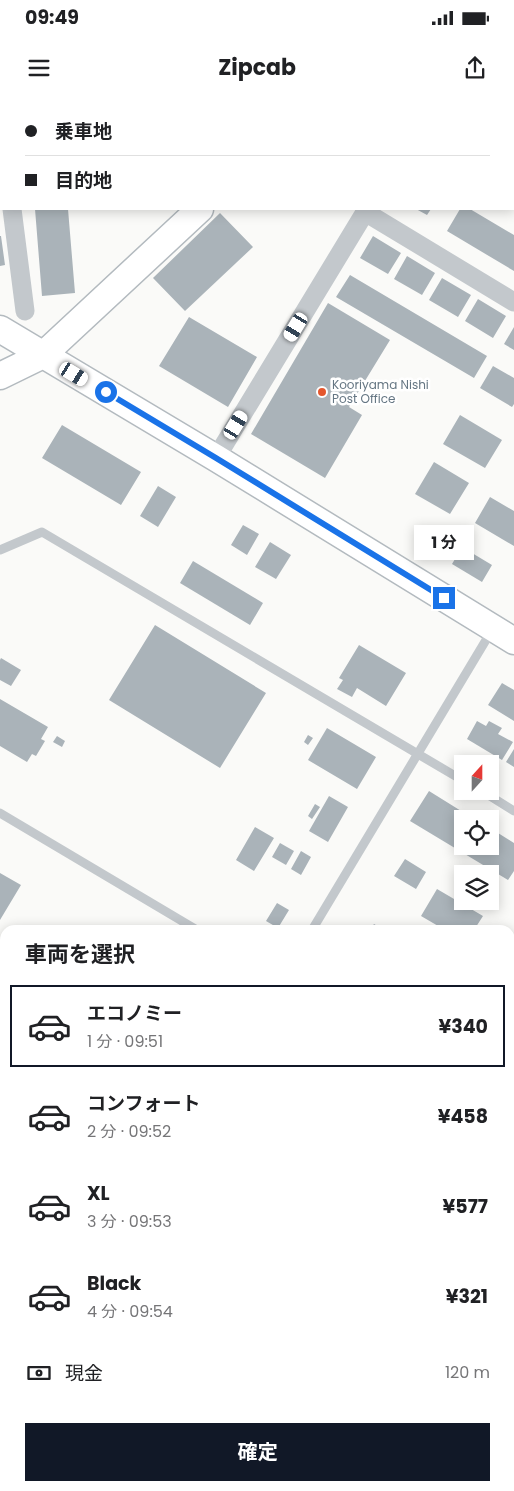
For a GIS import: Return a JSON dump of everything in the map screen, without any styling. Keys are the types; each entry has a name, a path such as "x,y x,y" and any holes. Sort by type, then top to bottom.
{"street":[{"path":"12,210 25,311"},
{"path":"0,376 43,355 199,210"},
{"path":"216,458 366,210 514,302"},
{"path":"0,329 216,458 503,635"}],"lane":[{"path":"0,550 42,532 454,775"},
{"path":"315,925 419,753 503,635"},
{"path":"496,800 514,811"},
{"path":"0,813 189,925"}],"building":[{"path":"35,210 68,210 75,293 42,296"},
{"path":"418,210 430,210 427,215"},
{"path":"459,210 472,210 514,235 514,271 447,231"},
{"path":"220,213 253,247 185,311 153,278"},
{"path":"0,236 5,265 0,266"},
{"path":"373,236 401,253 388,274 360,258"},
{"path":"407,256 435,273 422,295 394,279"},
{"path":"350,275 487,356 474,378 336,297"},
{"path":"442,278 471,295 458,317 429,300"},
{"path":"478,299 506,316 493,338 465,321"},
{"path":"328,303 390,340 349,407 362,415 325,478 251,434"},
{"path":"189,317 257,357 228,407 159,366"},
{"path":"514,327 514,350 504,344"},
{"path":"493,366 514,378 514,404 512,407 480,388"},
{"path":"460,415 502,440 485,468 443,444"},
{"path":"62,425 141,472 121,505 42,458"},
{"path":"434,462 469,483 450,514 415,494"},
{"path":"158,486 176,497 158,527 140,516"},
{"path":"490,497 514,511 514,546 475,523"},
{"path":"243,525 259,534 247,555 231,545"},
{"path":"270,542 291,555 276,579 255,567"},
{"path":"462,547 492,565 482,582 452,564"},
{"path":"193,561 263,603 250,625 180,583"},
{"path":"155,625 266,693 220,768 109,700"},
{"path":"359,645 406,673 386,706 357,688 352,697 337,689 343,680 339,678"},
{"path":"1,658 21,670 11,686 0,680"},
{"path":"502,683 514,690 514,721 488,705"},
{"path":"0,699 48,727 41,739 45,741 36,756 32,754 27,762 0,746"},
{"path":"477,721 486,726 489,721 502,728 498,734 513,742 502,760 499,758 499,755 494,755 467,739"},
{"path":"327,728 376,757 357,789 308,760"},
{"path":"308,735 313,738 308,745 304,742"},
{"path":"57,736 65,741 62,747 53,742"},
{"path":"514,749 514,767 506,762"},
{"path":"429,791 460,810 454,810 454,847 410,821"},
{"path":"329,796 348,807 328,842 309,831"},
{"path":"315,804 320,807 312,819 308,816"},
{"path":"255,827 274,838 254,871 236,860"},
{"path":"499,834 514,843 514,871 508,880 499,875 499,865 483,865 466,855 499,855"},
{"path":"280,843 294,851 286,865 272,857"},
{"path":"301,851 311,857 301,875 291,869"},
{"path":"405,859 426,872 416,889 394,876"},
{"path":"0,873 21,885 0,920"},
{"path":"437,889 454,899 454,910 473,910 483,916 477,925 436,925 421,916"},
{"path":"277,903 289,910 280,925 273,925 266,921"}],"place":[{"name":"Kooriyama Nishi Post Office","path":"322,392"}],"route":[{"path":"106,392 444,598"}]}
